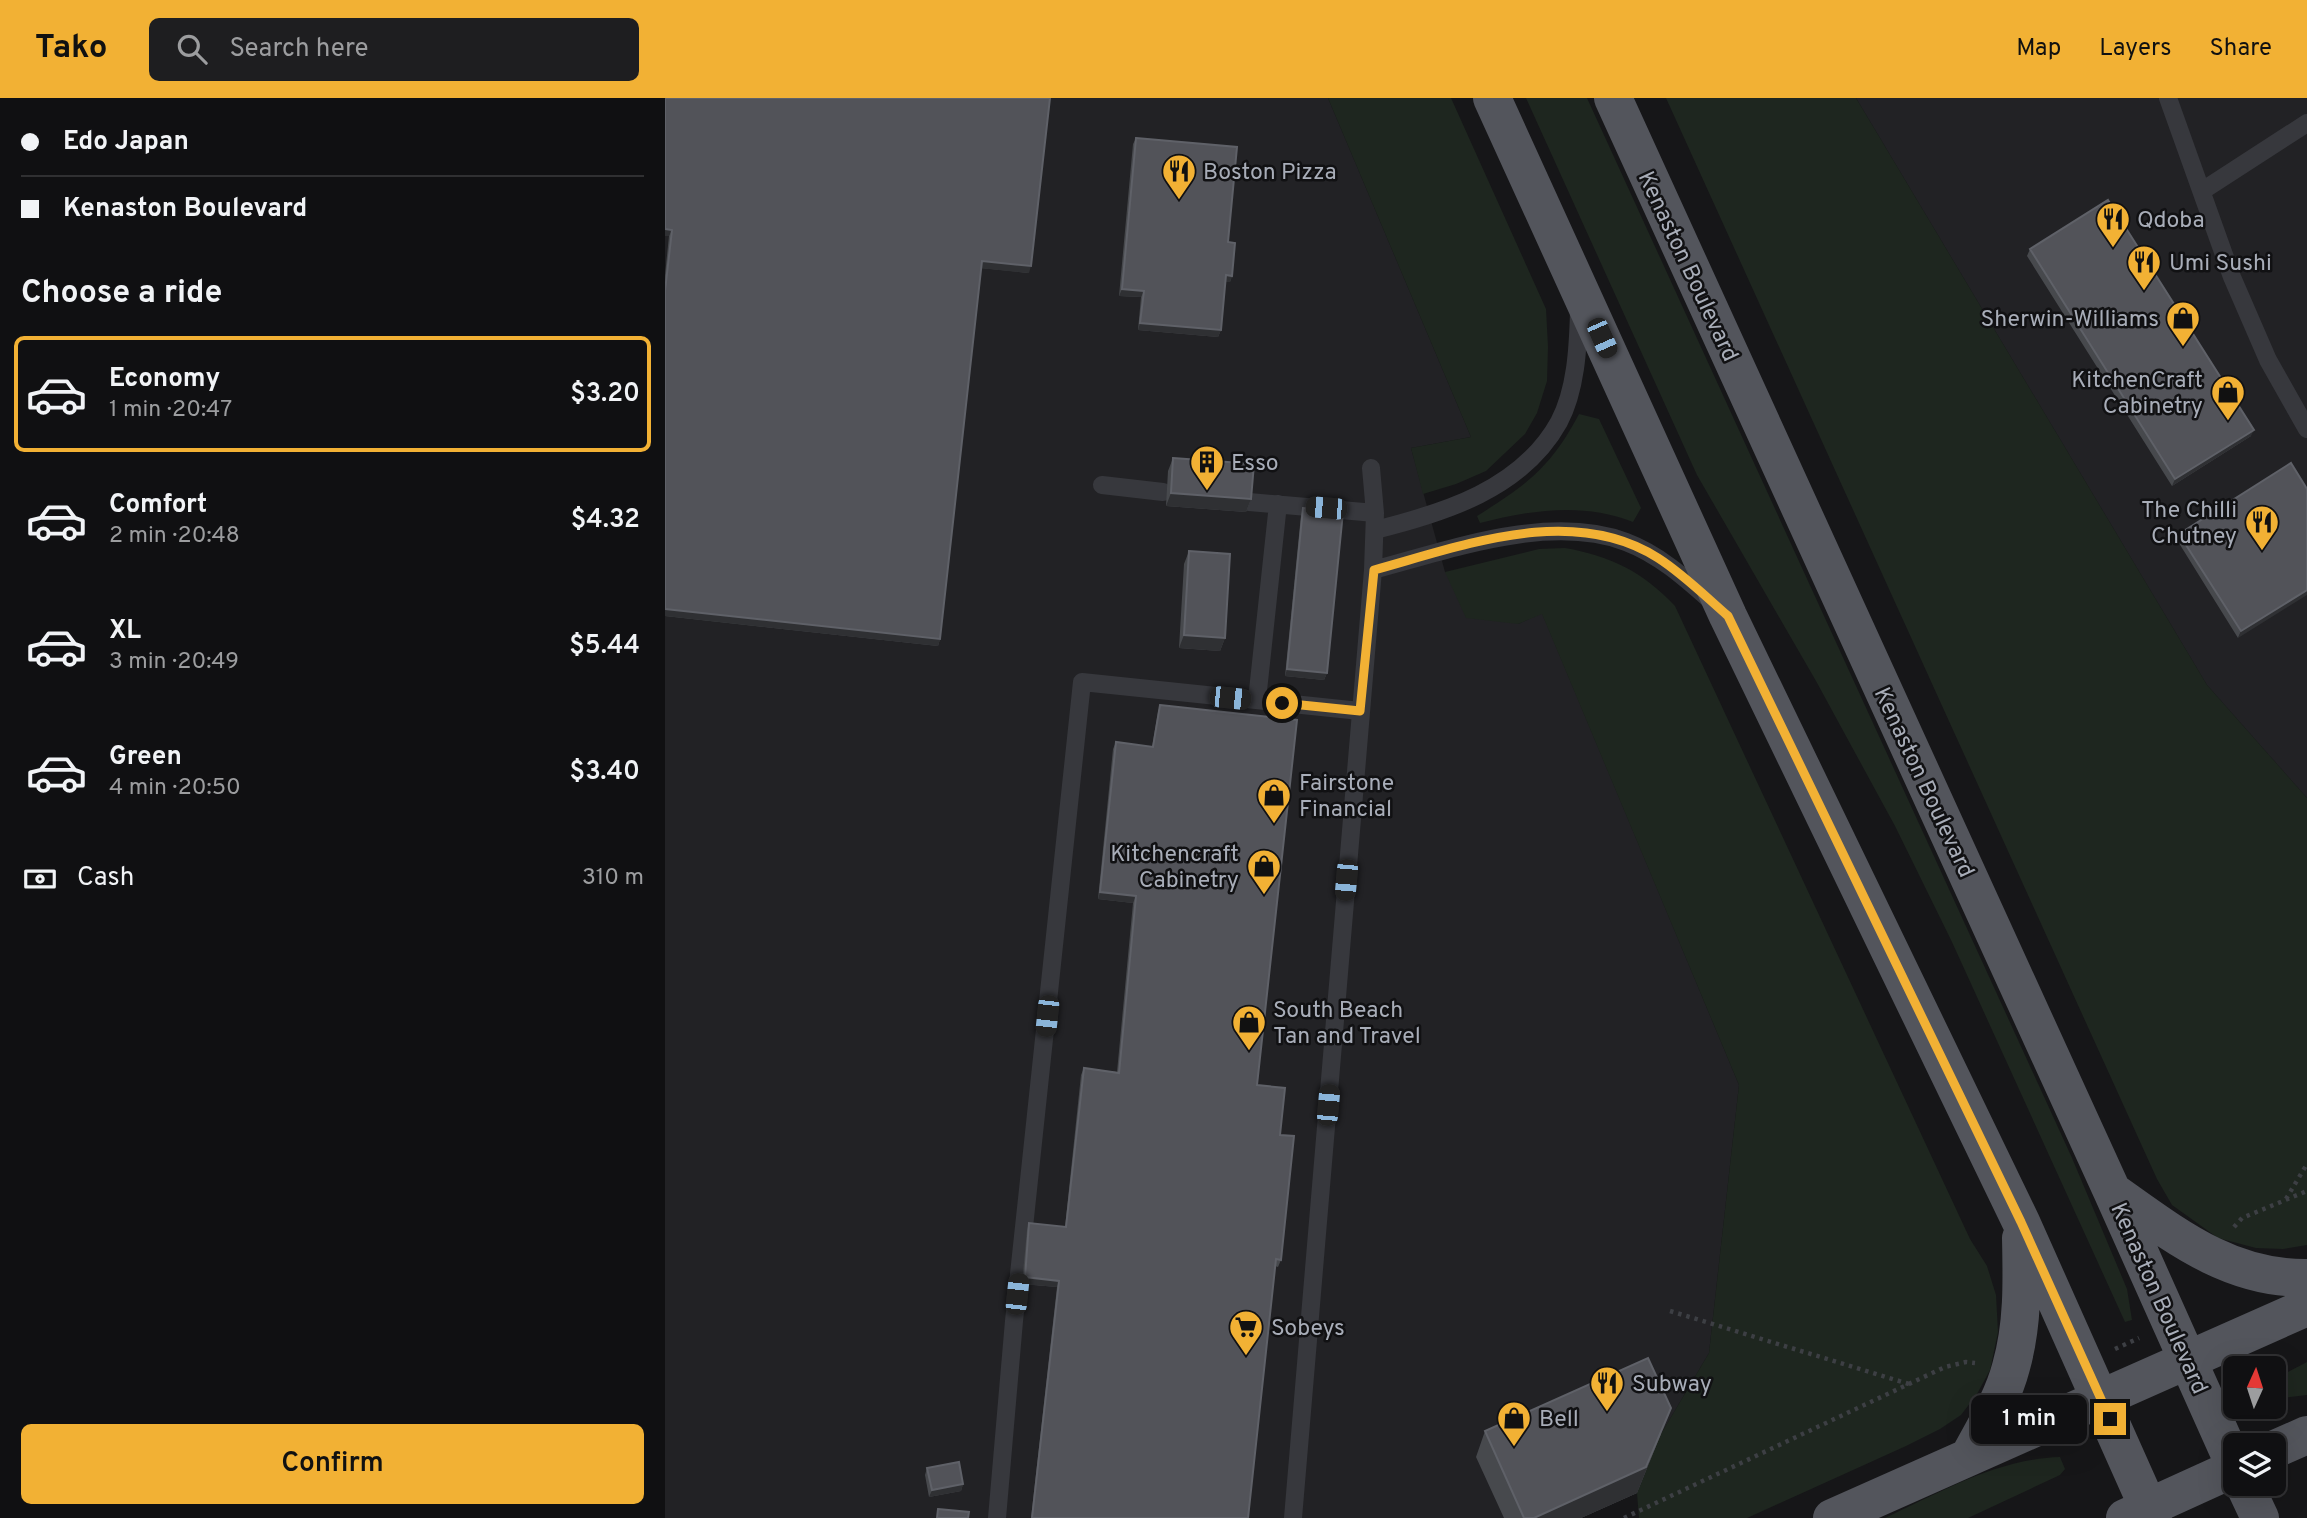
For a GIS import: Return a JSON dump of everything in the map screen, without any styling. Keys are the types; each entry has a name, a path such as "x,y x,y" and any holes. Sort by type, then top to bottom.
{"main road":[{"path":"1492,98 1728,616 2021,1222 2101,1397 2142,1514 2223,1473"},
{"name":"Kenaston Boulevard","path":"1613,98 2223,1440"},
{"path":"2112,1191 2186,1243 2219,1261 2283,1278 2307,1278"},
{"path":"1970,1455 1994,1411 2011,1367 2022,1305 2021,1222"},
{"path":"1832,1518 2307,1307"},
{"path":"2286,1444 2307,1435"},
{"path":"2249,1496 2260,1518"}],"lane":[{"path":"2168,98 2232,277 2268,360 2307,429"},
{"path":"2202,191 2307,123"},
{"path":"1249,502 1278,504 1375,521 1425,518 1475,497 1514,472 1532,457 1559,420 1574,372 1580,287"},
{"path":"1293,1518 1374,570 1375,521 1371,468"},
{"path":"1102,485 1163,492"},
{"path":"1257,700 1278,504"},
{"path":"1374,570 1517,535 1562,531 1596,533 1626,542 1657,557 1728,616"},
{"path":"997,1518 1016,1307 1082,682 1360,711"}],"path":[{"path":"2285,1200 2307,1164"},
{"path":"2227,1236 2242,1218 2307,1191"},
{"path":"1669,1311 1910,1384"},
{"path":"1623,1518 1945,1367 1966,1362"}],"shaded area":[{"path":"665,98 1328,98 1471,437 1411,448 1445,572 1518,624 1542,613 1739,1085 1709,1353 1661,1434 1637,1493 1581,1518 665,1518"},
{"path":"1328,98 1451,98 1546,309 1547,381 1537,413 1525,434 1486,471 1423,494 1411,448 1471,437"},
{"path":"1526,98 1587,98 2072,1158 2127,1289 2132,1320 2125,1322 1952,942 1895,826 1816,681 1697,475"},
{"path":"1666,98 1856,98 2207,685 2307,798 2307,1245 2283,1249 2256,1248 2218,1238 2172,1205 2157,1179"},
{"path":"1856,98 2307,98 2307,798 2207,685"},
{"path":"1579,414 1599,419 1641,508 1633,522 1595,512 1557,510 1480,523 1477,516 1524,484 1548,461"},
{"path":"1565,548 1582,551 1625,567 1651,584 1675,606 1970,1239 1987,1266 1996,1295 1998,1332 1990,1370 1961,1415 1906,1446 1747,1518 1639,1518 1637,1493 1661,1434 1709,1353 1739,1085 1542,614 1518,624 1466,618 1445,572 1539,549"},
{"path":"2307,1362 2307,1395 2286,1397 2286,1373"},
{"path":"2060,1457 2065,1469 2060,1475 1968,1518 1885,1518 1992,1470 2037,1459"}],"building":[{"path":"665,98 1050,98 1031,266 982,261 940,639 665,609 665,291 672,230 665,229"},
{"name":"Boston Pizza","path":"1136,138 1237,147 1228,242 1235,243 1232,276 1226,275 1221,330 1140,323 1144,291 1122,289"},
{"path":"2108,200 2254,430 2175,479 2030,249"},
{"path":"1173,458 1254,464 1251,499 1171,493"},
{"path":"2291,463 2307,489 2307,590 2241,631 2179,534"},
{"path":"1303,508 1343,512 1327,673 1287,669"},
{"path":"1189,551 1230,554 1225,638 1184,635"},
{"path":"1160,705 1297,720 1257,1085 1285,1088 1280,1135 1294,1136 1281,1260 1276,1259 1248,1518 1032,1518 1059,1281 1025,1277 1029,1223 1066,1227 1084,1068 1119,1073 1136,896 1100,892 1116,742 1153,747"},
{"path":"1648,1358 1671,1408 1646,1467 1534,1518 1524,1518 1485,1431"},
{"path":"959,1462 963,1484 932,1490 927,1468"},
{"path":"938,1509 969,1512 968,1518 937,1518"}],"place":[{"name":"Boston Pizza","path":"1179,201"},
{"name":"Qdoba","path":"2113,249"},
{"name":"Umi Sushi","path":"2144,292"},
{"name":"Sherwin-Williams","path":"2183,348"},
{"name":"KitchenCraft Cabinetry","path":"2228,422"},
{"name":"Esso","path":"1207,492"},
{"name":"The Chilli Chutney","path":"2262,552"},
{"name":"Fairstone Financial","path":"1274,825"},
{"name":"Kitchencraft Cabinetry","path":"1264,896"},
{"name":"South Beach Tan and Travel","path":"1249,1052"},
{"name":"Sobeys","path":"1246,1357"},
{"name":"Subway","path":"1607,1413"},
{"name":"Bell","path":"1514,1448"}],"route":[{"path":"1282,703 1360,711 1374,570 1517,535 1562,531 1596,533 1626,542 1657,557 1688,581 1728,616 2021,1222 2110,1419"}]}
